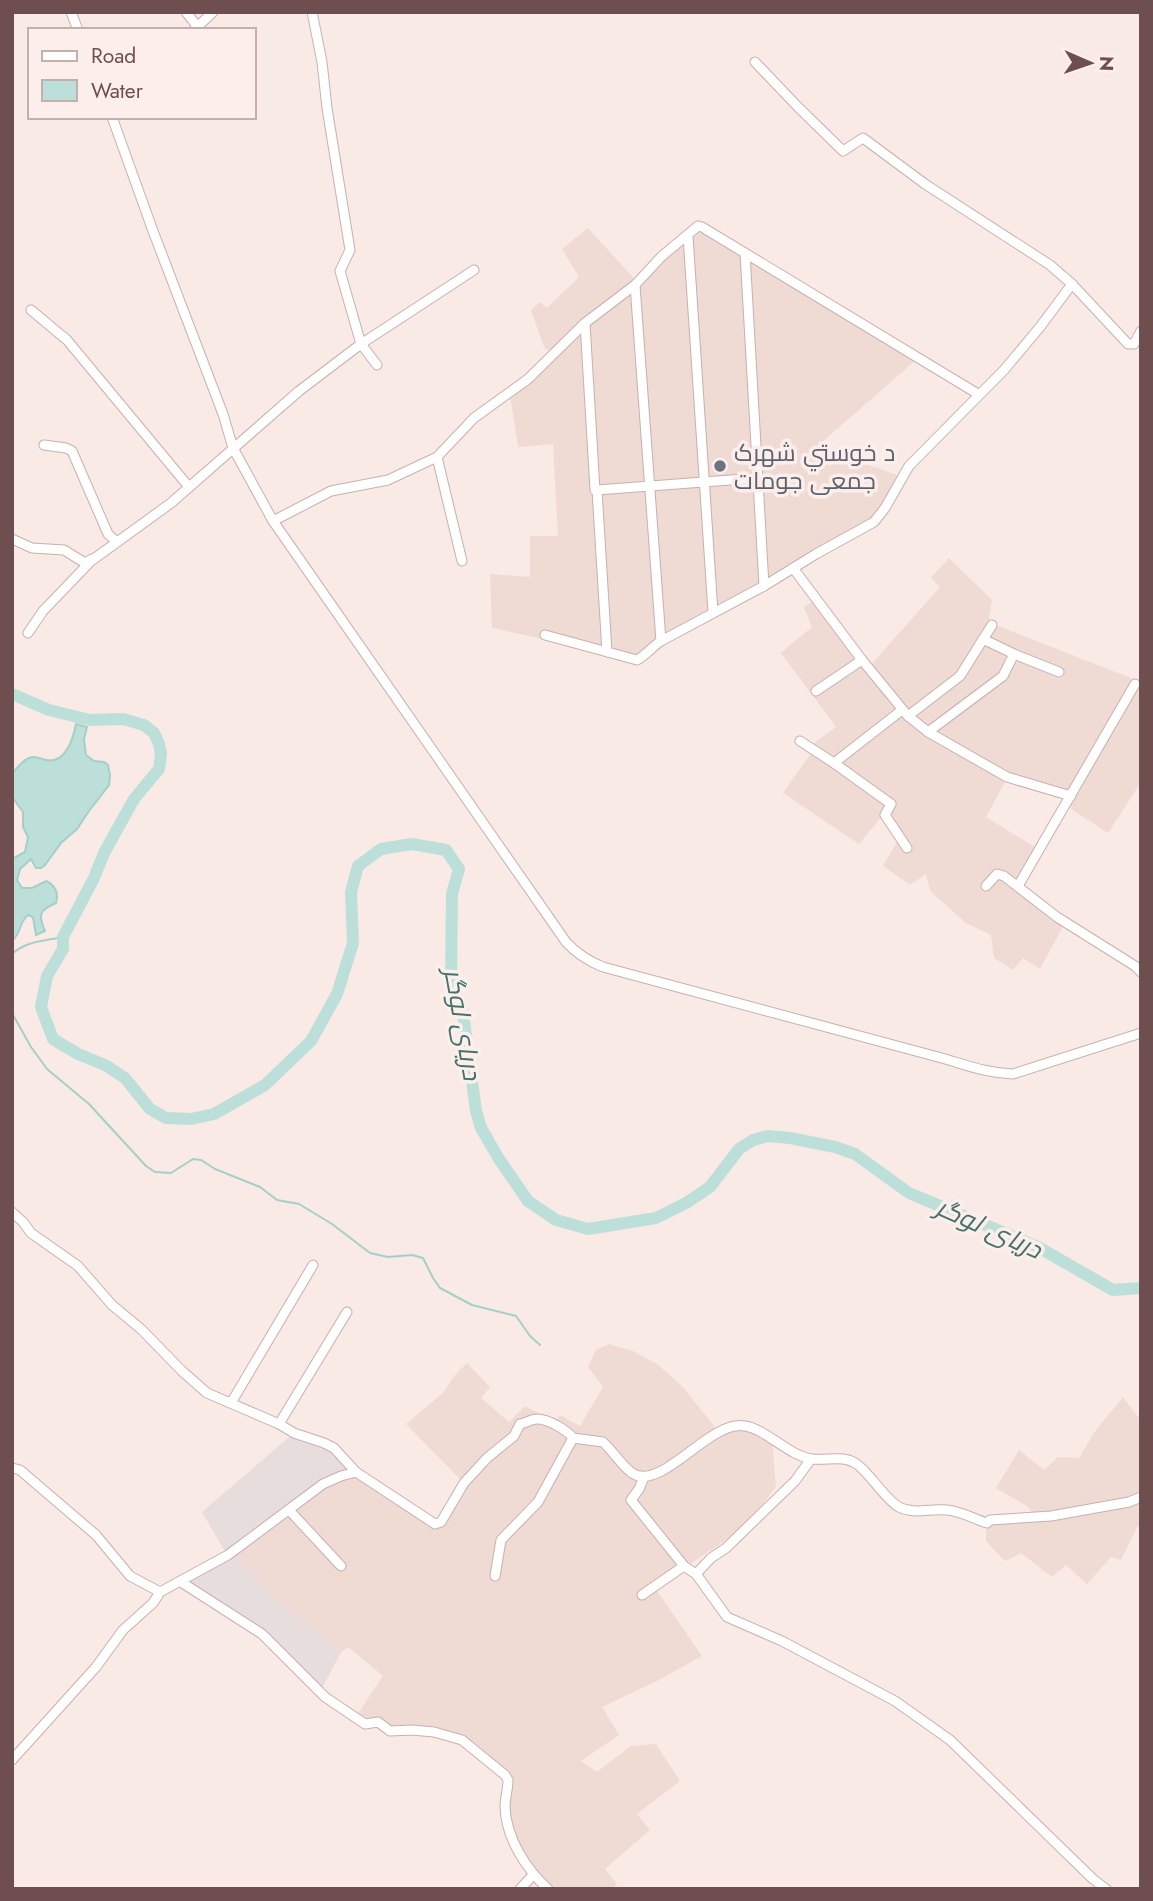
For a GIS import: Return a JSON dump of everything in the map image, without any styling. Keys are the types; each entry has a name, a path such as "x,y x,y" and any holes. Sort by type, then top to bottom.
{"street":[{"path":"186,12 196,28 213,12"},
{"path":"312,12 350,250 340,271 361,344 377,365"},
{"path":"755,62 843,151 863,138 925,184 1050,265 1072,284 1128,344 1134,344 1141,331"},
{"path":"113,119 223,414 233,448 274,521 575,952 588,961 616,970 938,1056 995,1074 1013,1074 1141,1033"},
{"path":"274,521 331,491 388,480 437,457 474,418 528,379 585,323 635,285 696,228 702,227 978,394"},
{"path":"688,236 713,612"},
{"path":"745,253 764,586"},
{"path":"28,634 43,611 91,561 171,503 299,391 361,344 474,270"},
{"path":"545,635 636,660 642,658 661,640 764,586 874,522 909,466 1004,370 1072,284"},
{"path":"635,285 661,640"},
{"path":"31,310 67,340 189,487"},
{"path":"585,323 607,652"},
{"path":"44,444 72,451 107,534 117,542"},
{"path":"437,457 462,561"},
{"path":"597,490 757,478"},
{"path":"12,539 32,548 64,550 85,563 102,554"},
{"path":"793,568 904,713 929,732 1007,776 1071,796"},
{"path":"834,763 960,676 992,625"},
{"path":"984,639 1059,672"},
{"path":"929,732 1003,676 1014,654"},
{"path":"816,691 862,660"},
{"path":"1018,886 1135,684"},
{"path":"800,741 891,804 885,815 907,848"},
{"path":"986,886 998,874 1004,876 1057,917 1141,972"},
{"path":"12,1212 31,1233 78,1266 112,1306 141,1329 207,1393 294,1433 311,1437 334,1448 356,1472 432,1523 438,1524 464,1483 487,1458 514,1436 520,1424 530,1420 544,1420 573,1438 603,1442 634,1475 644,1477 655,1474 718,1431 745,1426 811,1459 833,1458 856,1463 891,1501 901,1508 919,1511 950,1510 987,1523 990,1520 1051,1516 1129,1502 1141,1497"},
{"path":"231,1403 313,1265"},
{"path":"279,1424 347,1312"},
{"path":"495,1576 501,1540 538,1502 573,1438"},
{"path":"696,1574 795,1481 811,1459"},
{"path":"12,1468 20,1470 96,1535 130,1576 160,1592"},
{"path":"12,1760 96,1667 123,1630 153,1603 160,1592 228,1555 323,1484 356,1472"},
{"path":"644,1477 631,1500 684,1566 696,1574 727,1617 782,1641 895,1701 950,1740 1106,1889"},
{"path":"289,1510 341,1566"},
{"path":"642,1595 684,1566"},
{"path":"181,1582 262,1634 325,1697 365,1724 378,1723 390,1731 423,1731 462,1740 505,1775 508,1780 506,1821 513,1842 533,1875 548,1889"},
{"path":"520,1889 533,1875"}],"shaded area":[{"path":"588,228 638,283 702,230 916,360 822,442 831,457 854,460 897,475 876,518 637,659 492,628 490,574 530,577 530,536 558,536 553,444 518,447 510,395 515,394 555,355 544,347 531,310 540,302 547,308 579,277 562,249"},
{"path":"949,558 992,600 989,617 993,624 1141,682 1141,782 1108,833 1071,809 1070,800 1007,778 986,817 1041,851 1021,889 1065,923 1040,969 1023,958 1013,970 994,958 991,935 966,923 930,891 926,874 910,885 883,866 897,842 884,814 859,844 783,793 811,753 807,748 836,727 781,653 812,627 804,607 817,598 869,667 940,587 931,578"},
{"path":"609,1344 633,1351 657,1364 683,1387 718,1431 738,1425 772,1440 776,1486 749,1524 655,1588 702,1656 602,1707 619,1735 581,1761 597,1772 631,1746 656,1744 680,1781 637,1814 650,1830 605,1869 617,1884 612,1889 548,1889 533,1875 509,1830 508,1780 462,1740 398,1731 355,1718 383,1676 348,1647 341,1652 280,1603 231,1552 323,1484 356,1472 435,1524 464,1483 406,1424 443,1393 467,1363 490,1387 481,1398 509,1422 525,1406 555,1422 560,1415 580,1426 603,1387 588,1367 596,1350"},
{"path":"1123,1397 1138,1417 1141,1417 1141,1526 1137,1527 1121,1560 1111,1557 1087,1584 1066,1565 1052,1577 1021,1553 1005,1561 986,1541 986,1529 990,1520 1036,1517 1027,1506 996,1488 1019,1450 1044,1470 1058,1457 1079,1458 1096,1430"},
{"path":"294,1433 324,1443 356,1472 341,1476 231,1552 280,1603 341,1652 320,1692 276,1649 181,1582 227,1555 202,1512"}],"water":[{"path":"76,724 87,727 84,739 86,755 94,761 108,765 109,785 77,829 61,843 45,865 36,868 31,859 20,869 17,880 22,888 32,888 46,881 52,885 57,899 56,903 43,911 41,921 45,931 36,935 33,917 28,915 12,941 12,859 25,852 28,837 23,827 23,812 12,797 12,774 31,757 53,760 63,755 73,737"}],"waterway":[{"name":"دریای لوگر","path":"12,694 49,710 90,720 123,719 144,725 154,733 159,744 159,769 134,799 104,853 63,937 63,949 47,976 41,1007 53,1039 125,1078 150,1109 166,1118 191,1119 214,1114 265,1085 311,1041 337,994 353,943 351,892 358,866 381,849 412,844 446,850 459,869 452,894 451,981 463,1013 476,1111 481,1128 528,1201 556,1220 588,1229 656,1218 710,1187 739,1149 753,1140 768,1136 790,1138 855,1154 909,1193 1038,1247 1113,1290 1141,1288"},
{"path":"12,954 30,944 63,937"},
{"path":"12,1013 47,1069 89,1104 146,1166 155,1172 171,1173 193,1159 201,1160 215,1169 260,1187 277,1200 299,1204 332,1224 370,1253 388,1257 412,1255 423,1258 440,1288 472,1305 516,1316 540,1345"}],"place":[{"name":"د خوستي شهرک جمعی جومات","path":"720,466"}]}
